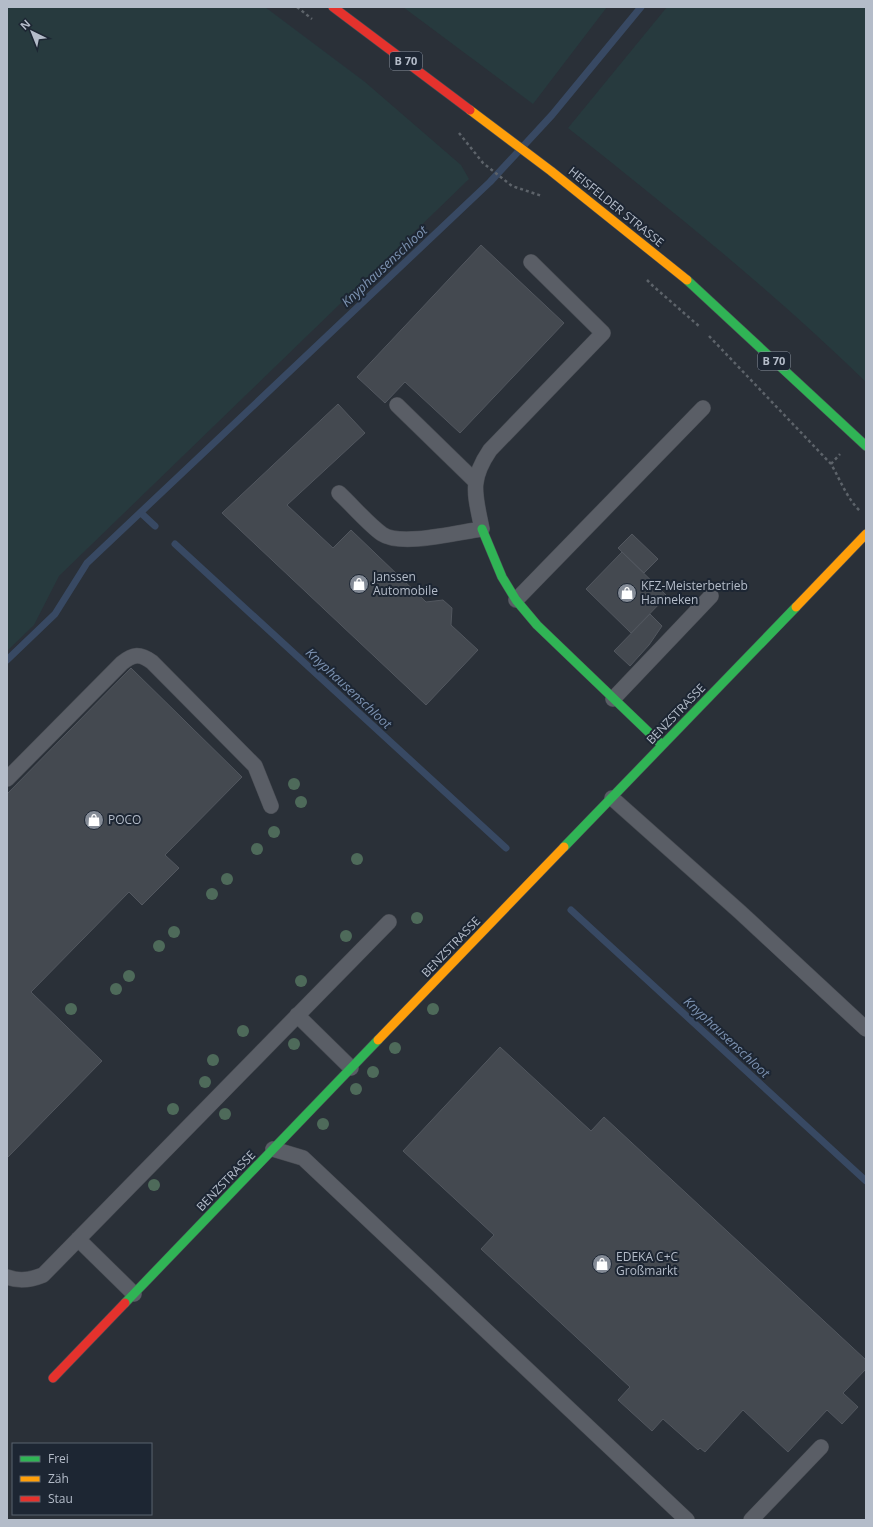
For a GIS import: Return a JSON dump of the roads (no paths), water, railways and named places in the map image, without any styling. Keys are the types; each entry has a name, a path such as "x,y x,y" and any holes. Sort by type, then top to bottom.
{"street":[{"name":"HEISFELDER STRASSE","path":"334,7 551,170 682,275 866,446"},
{"path":"482,529 502,577 516,600 537,625 662,746"},
{"name":"BENZSTRASSE","path":"53,1378 866,534"}],"lane":[{"path":"339,493 382,534 394,539 411,540 482,529 476,499 475,481 480,464 490,450 603,333 531,262"},
{"path":"397,405 475,481"},
{"path":"516,600 703,408"},
{"path":"613,699 711,596"},
{"path":"7,779 122,663 130,657 138,656 145,657 152,662 255,766 271,806"},
{"path":"612,798 740,912 866,1029"},
{"path":"7,1277 13,1280 24,1281 43,1275 389,922"},
{"path":"297,1015 351,1068"},
{"path":"273,1149 304,1158 687,1520"},
{"path":"78,1239 134,1294"},
{"path":"751,1520 821,1447"}],"waterway":[{"name":"Knyphausenschloot","path":"7,660 55,614 87,563 490,182 552,115 641,7"},
{"name":"Knyphausenschloot","path":"141,513 155,526"},
{"name":"Knyphausenschloot","path":"175,544 506,848"},
{"name":"Knyphausenschloot","path":"571,910 866,1181"}],"place":[{"name":"Janssen Automobile","path":"359,584"},
{"name":"KFZ-Meisterbetrieb Hanneken","path":"627,593"},
{"name":"POCO","path":"94,820"},
{"name":"EDEKA C+C Großmarkt","path":"602,1264"}]}
